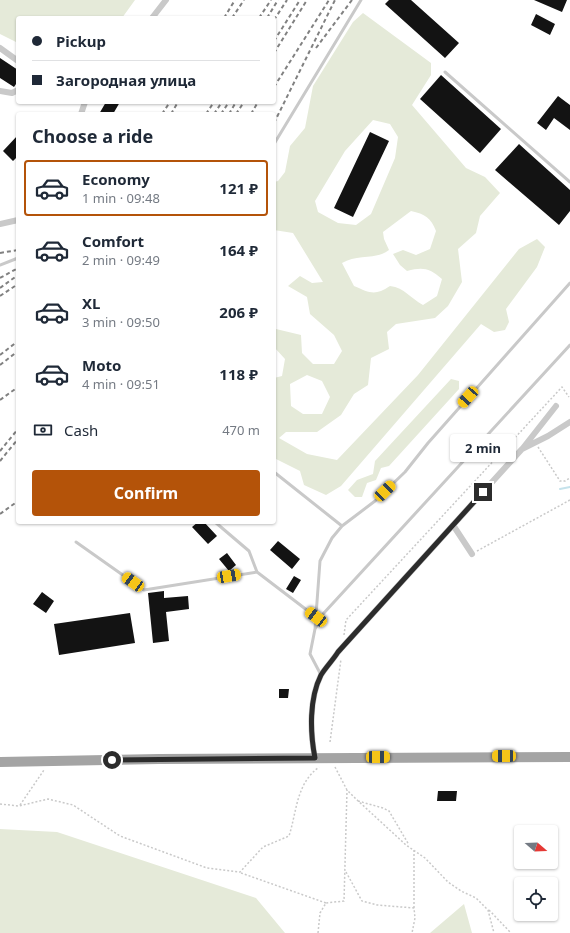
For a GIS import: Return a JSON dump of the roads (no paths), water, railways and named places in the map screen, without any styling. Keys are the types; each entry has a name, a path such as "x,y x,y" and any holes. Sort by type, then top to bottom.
{"main road":[{"path":"0,762 315,758 570,757"}],"street":[{"path":"154,16 166,0"},
{"path":"0,48 16,60"},
{"path":"0,91 12,93 16,91"},
{"path":"0,224 16,220"},
{"path":"315,758 312,741 313,702 321,675 338,652 522,449 556,406"},
{"path":"522,449 570,422"},
{"path":"453,525 472,554"}],"lane":[{"path":"276,141 361,0"},
{"path":"445,72 570,182"},
{"path":"0,264 16,259"},
{"path":"321,675 310,654 315,629 320,561 332,538 342,526 375,501 405,472 428,443 570,283"},
{"path":"315,629 323,614 570,345"},
{"path":"276,474 342,526"},
{"path":"217,524 249,551 257,572 316,617"},
{"path":"76,542 144,590 257,572"}],"waterway":[{"path":"560,489 570,487"}],"railway":[{"path":"225,16 235,0"},
{"path":"233,16 244,0"},
{"path":"260,16 271,0"},
{"path":"268,16 278,0"},
{"path":"276,17 287,0"},
{"path":"276,38 300,0"},
{"path":"276,50 307,0"},
{"path":"276,84 329,0"},
{"path":"276,119 335,0"},
{"path":"316,48 352,0"},
{"path":"163,112 169,104"},
{"path":"172,112 177,104"},
{"path":"207,112 213,104"},
{"path":"215,112 221,104"},
{"path":"222,112 228,104"},
{"path":"230,112 235,104"},
{"path":"237,112 243,104"},
{"path":"252,112 257,104"},
{"path":"0,253 16,250"},
{"path":"0,278 16,269"},
{"path":"0,288 16,276"},
{"path":"0,296 16,285"},
{"path":"0,355 16,343"},
{"path":"0,365 16,353"},
{"path":"0,400 16,388"},
{"path":"0,451 16,431"},
{"path":"0,461 16,441"},
{"path":"0,514 16,502"}]}
